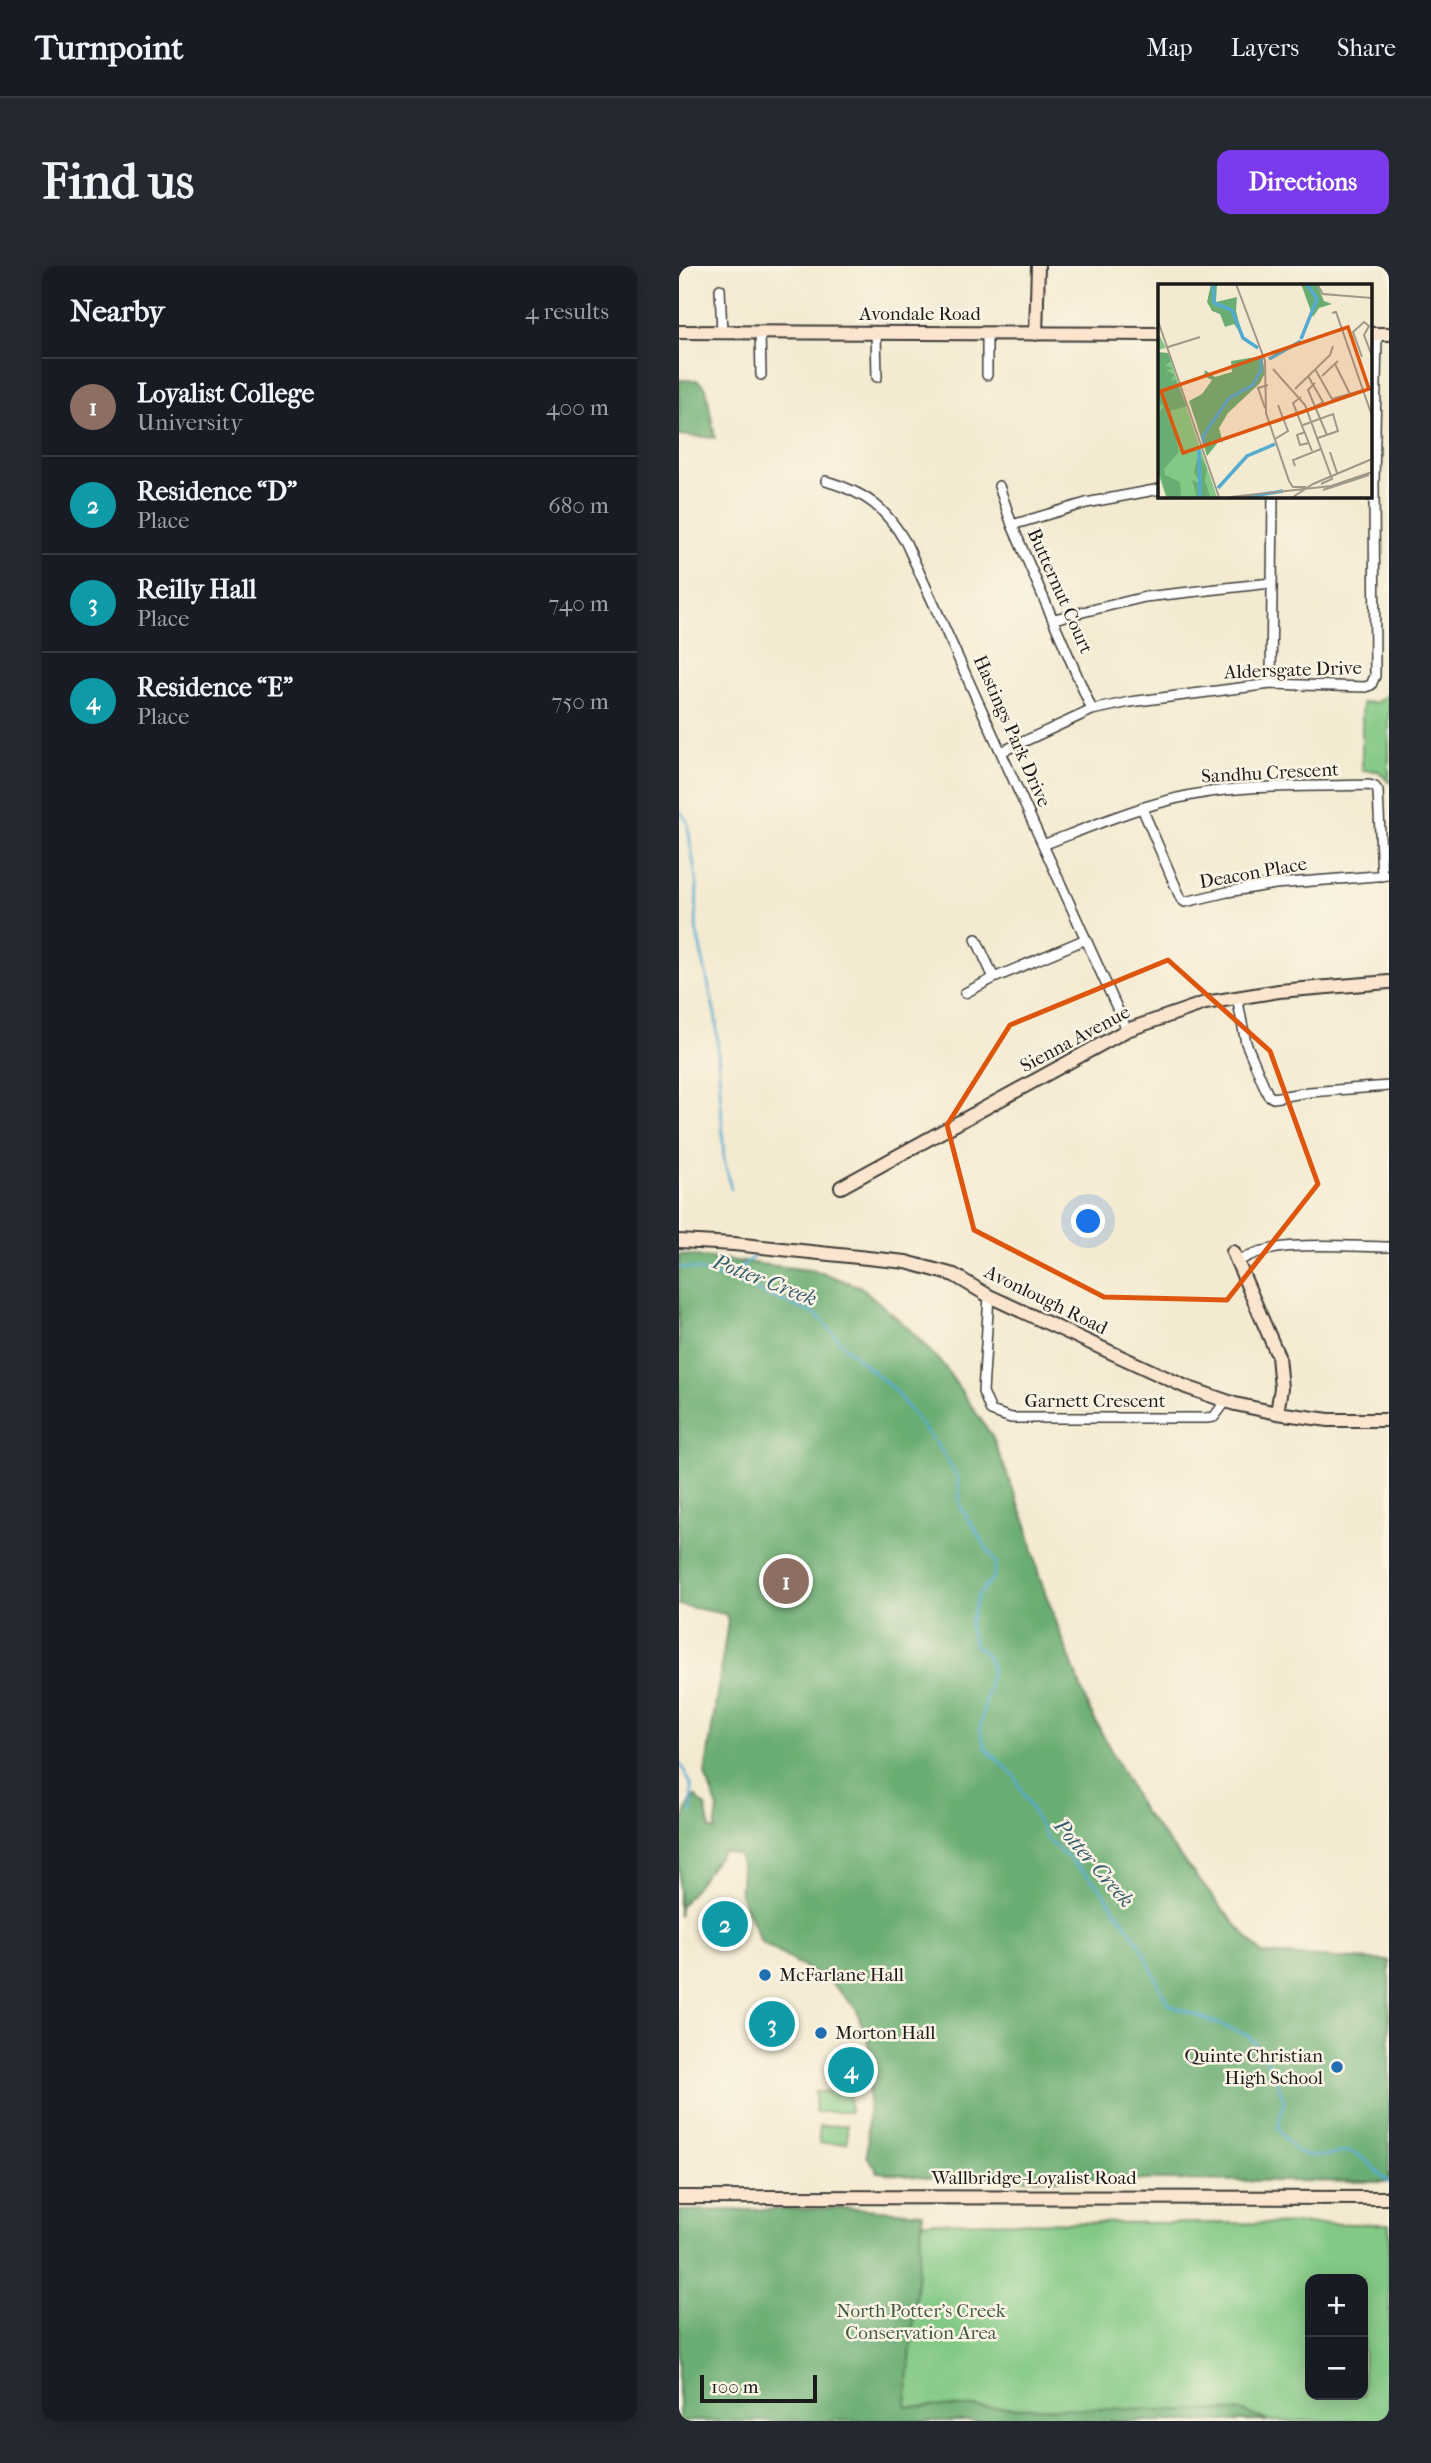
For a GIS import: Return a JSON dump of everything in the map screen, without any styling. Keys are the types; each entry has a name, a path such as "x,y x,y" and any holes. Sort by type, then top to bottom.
{"street":[{"path":"1036,334 1038,266"},
{"path":"720,289 722,332"},
{"name":"Avondale Road","path":"679,332 1158,334"},
{"path":"760,332 761,375"},
{"path":"876,333 877,377"},
{"path":"986,334 987,375"},
{"name":"Aldersgate Drive","path":"1001,752 1092,710 1195,692 1271,684 1371,685 1375,676 1372,482 1378,334"},
{"name":"Hastings Park Drive","path":"826,481 859,493 880,506 906,543 1127,1030"},
{"name":"Butternut Court","path":"999,486 1012,526 1092,710"},
{"path":"1012,526 1086,503 1158,489"},
{"path":"1271,684 1273,497"},
{"path":"1054,619 1145,597 1271,583"},
{"name":"Sandhu Crescent","path":"1043,845 1142,808 1193,795 1235,789 1369,785 1375,786 1378,792 1385,876"},
{"name":"Deacon Place","path":"1142,808 1181,899 1185,902 1275,884 1385,876"},
{"path":"976,939 994,978"},
{"path":"965,993 1086,939"},
{"name":"Sienna Avenue","path":"841,1187 1127,1030 1205,1003 1237,997 1330,985 1389,982"},
{"path":"1237,997 1246,1043 1268,1095 1273,1098 1309,1092 1389,1086"},
{"name":"Avonlough Road","path":"679,1241 906,1262 954,1275 989,1296 1186,1387 1226,1401 1277,1413 1329,1420 1389,1420"},
{"path":"1277,1413 1281,1388 1278,1356 1235,1257 1282,1247 1389,1247"},
{"name":"Garnett Crescent","path":"989,1296 983,1392 991,1411 1011,1418 1207,1418 1214,1417 1226,1401"},
{"name":"Wallbridge-Loyalist Road","path":"679,2197 1388,2198"}],"highlighted area":[{"path":"1168,960 1270,1051 1318,1184 1227,1300 1104,1297 974,1230 947,1125 1010,1025"}],"green space":[{"path":"679,380 697,380 706,388 715,438 679,435"},
{"path":"1389,693 1389,782 1378,771 1362,770 1362,703 1377,702"},
{"path":"679,1254 817,1271 861,1287 908,1328 944,1366 992,1436 1027,1525 1039,1576 1089,1709 1143,1811 1262,1954 1389,1961 1389,2182 926,2178 878,2172 867,2156 870,2049 856,2008 833,1985 761,1942 740,1894 742,1871 739,1855 723,1851 680,1907 679,1917 679,1836 687,1810 695,1796 705,1806 710,1829 715,1831 718,1809 705,1775 728,1621 725,1614 679,1605"},
{"path":"850,2091 850,2112 815,2112 815,2092"},
{"path":"847,2125 847,2143 819,2143 819,2126"},
{"path":"851,2208 923,2213 906,2406 1241,2411 1268,2421 679,2421 679,2211"},
{"name":"North Potter's Creek Conservation Area","path":"679,2221 1389,2224 1389,2421 679,2421"}],"waterway":[{"path":"679,810 687,821 697,885 696,928 716,1019 724,1158 731,1189"},
{"path":"728,1279 755,1255"},
{"name":"Potter Creek","path":"679,1267 696,1269 728,1279 817,1315 846,1348 893,1389 943,1453 958,1479 960,1505 996,1563 993,1578 978,1595 969,1625 975,1645 988,1656 992,1668 980,1729 986,1749 1014,1775 1046,1838 1098,1885 1139,1943 1168,2004 1249,2036 1271,2066 1284,2100 1278,2127 1289,2144 1307,2155 1353,2153 1365,2159 1389,2183"},
{"path":"679,1761 691,1784 692,1813"}],"place":[{"name":"Loyalist College","path":"786,1581"},
{"name":"Residence “D”","path":"725,1924"},
{"name":"McFarlane Hall","path":"765,1975"},
{"name":"Reilly Hall","path":"772,2024"},
{"name":"Morton Hall","path":"821,2033"},
{"name":"Quinte Christian High School","path":"1337,2067"},
{"name":"Residence “E”","path":"851,2070"}]}
